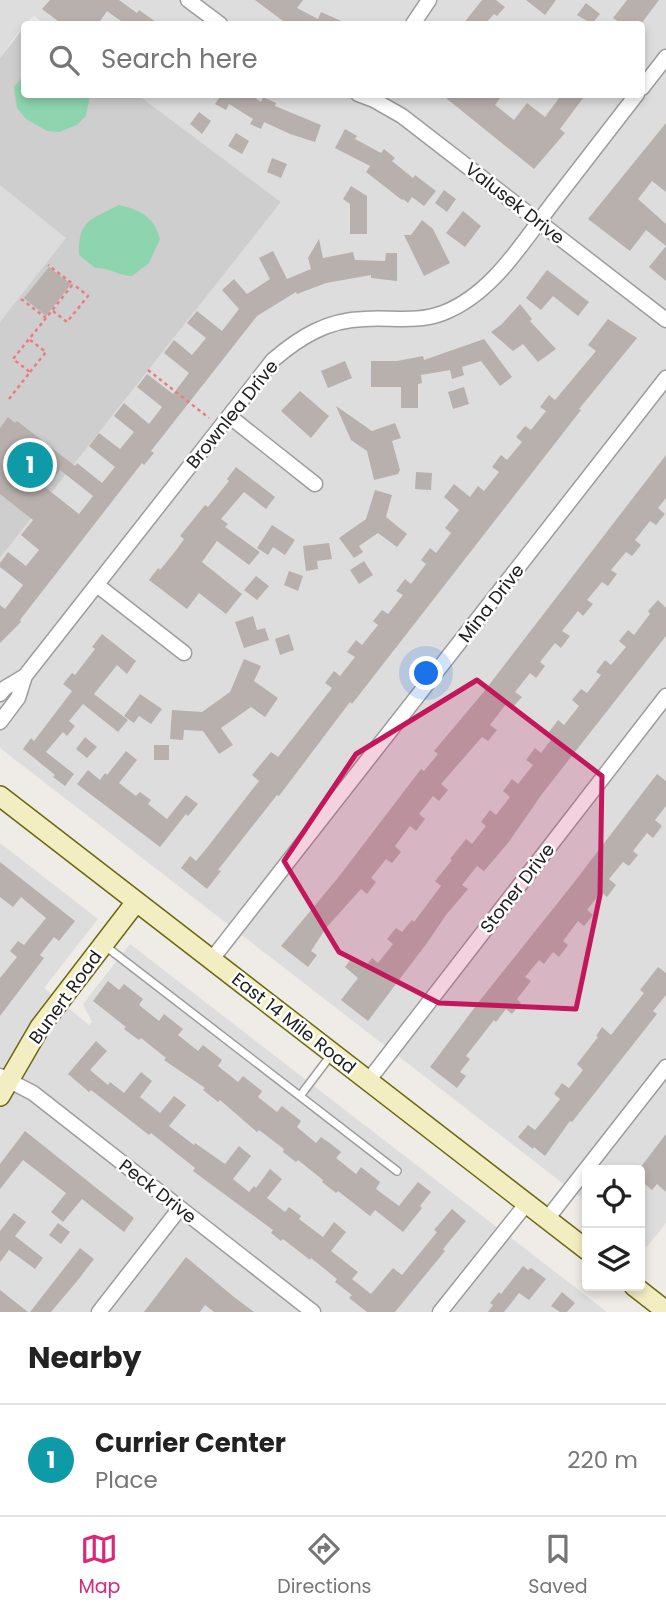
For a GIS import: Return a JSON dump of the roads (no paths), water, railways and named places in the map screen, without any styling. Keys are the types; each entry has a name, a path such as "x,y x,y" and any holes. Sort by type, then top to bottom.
{"main road":[{"name":"East 14 Mile Road","path":"0,796 582,1246"},
{"name":"Bunert Road","path":"4,1084 40,1027 136,902"},
{"path":"640,1291 666,1311"}],"street":[{"path":"188,0 216,21"},
{"path":"415,21 429,0"},
{"path":"645,84 666,57"},
{"name":"Valusek Drive","path":"376,98 666,320"},
{"name":"Brownlea Drive","path":"0,694 25,676 274,360 300,338 338,323 363,319 419,319 443,313 463,303 483,288 634,98"},
{"name":"Mina Drive","path":"212,959 666,378"},
{"path":"229,416 316,484"},
{"path":"97,585 184,653"},
{"name":"Brownlea Drive","path":"0,722 19,698 25,676"},
{"name":"Stoner Drive","path":"368,1080 666,696"},
{"path":"547,1219 666,1067"},
{"name":"Peck Drive","path":"4,1084 33,1094 313,1312"},
{"path":"440,1312 527,1203"},
{"path":"99,1312 180,1208"}],"lane":[{"path":"103,945 397,1171"},
{"path":"300,1096 333,1053"}],"place":[{"name":"Currier Center","path":"30,465"}]}
